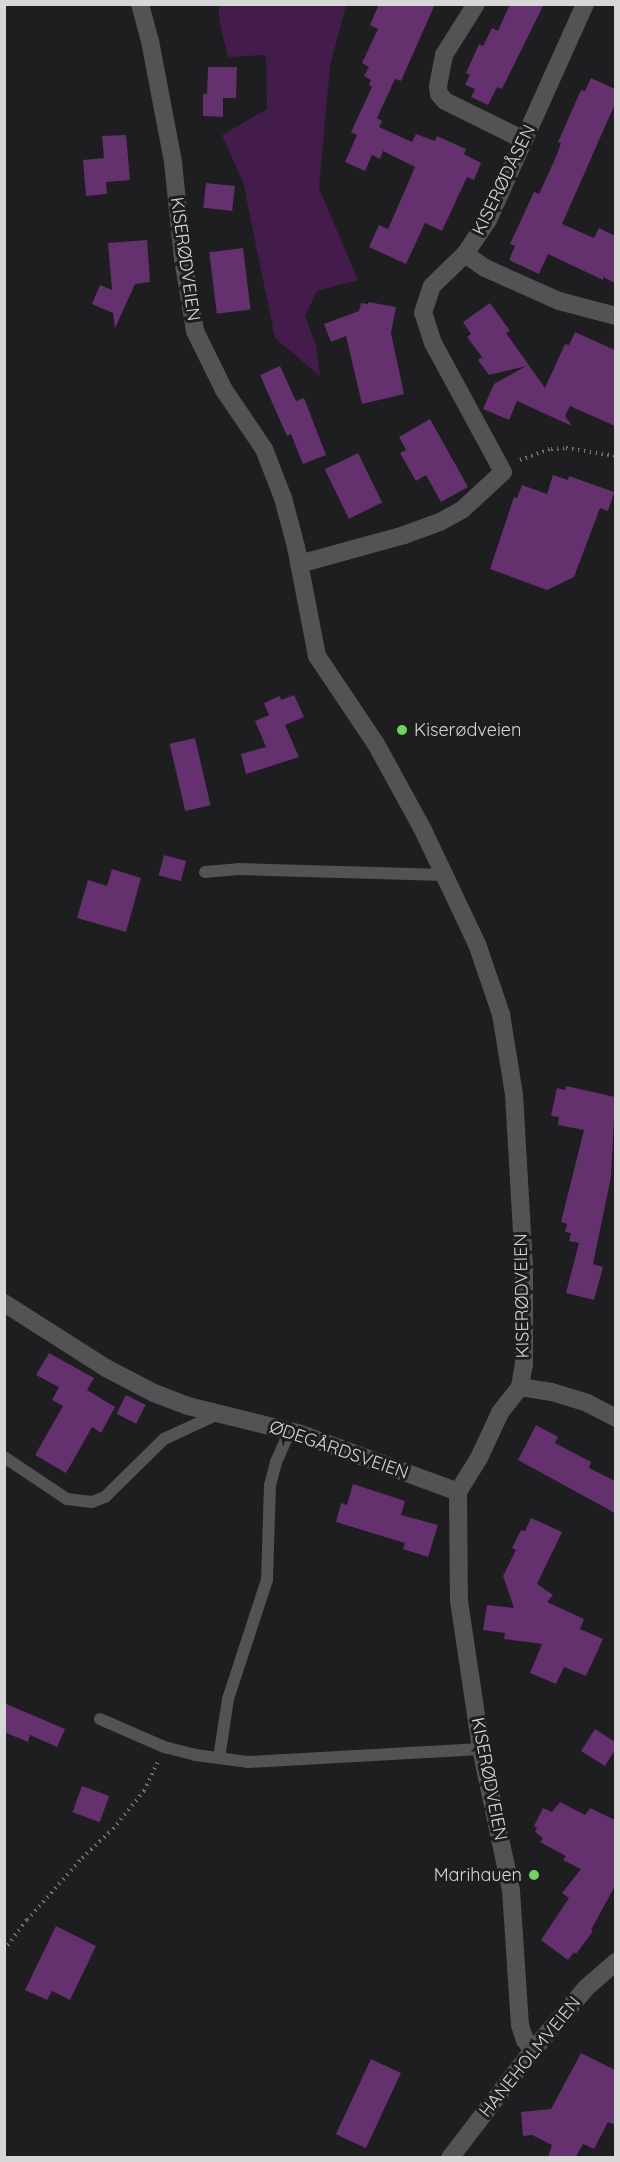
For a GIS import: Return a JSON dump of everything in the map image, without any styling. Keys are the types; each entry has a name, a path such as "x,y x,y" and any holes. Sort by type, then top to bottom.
{"street":[{"name":"KISERØDVEIEN","path":"140,4 150,41 173,162 183,259 195,331 224,390 264,449 283,498 317,656 376,744 444,874 477,944 501,1014 514,1094 524,1264 525,1340 520,1388"},
{"path":"476,4 444,54 438,86 439,94 445,101 524,140"},
{"name":"KISERØDÅSEN","path":"503,472 466,407 423,318 427,296 432,286 465,254 488,220 585,4"},
{"path":"465,254 485,268 559,301 615,316"},
{"path":"299,564 404,535 440,522 463,509 503,472"},
{"name":"ØDEGÅRDSVEIEN","path":"4,1303 106,1368 154,1393 218,1414 290,1431 458,1492"},
{"path":"458,1492 479,1458 500,1413 520,1388 552,1392 587,1403 615,1418"},
{"name":"KISERØDVEIEN","path":"458,1492 459,1601 481,1749 511,1890 520,2025 525,2040 533,2050"},
{"name":"HANEHOLMVEIEN","path":"450,2157 533,2050 587,1987 615,1962"}],"lane":[{"path":"206,873 238,869 444,874"},
{"path":"4,1457 67,1499 92,1502 105,1497 164,1439 218,1414"},
{"path":"219,1758 228,1699 267,1580 270,1485 276,1462 290,1431"},
{"path":"100,1719 164,1747 248,1762 481,1749"}],"path":[{"path":"503,472 524,458 551,449 566,448 615,456"},
{"path":"4,1950 51,1894 113,1829 144,1791 164,1747"}],"shaded area":[{"path":"219,5 346,5 330,66 319,188 358,280 317,291 305,316 316,345 320,376 275,338 243,182 222,135 267,109 266,55 228,57 219,20"}],"building":[{"path":"379,4 435,4 401,81 395,79 377,118 382,121 379,127 412,142 416,134 435,141 437,136 466,149 464,154 481,163 474,180 467,177 442,231 425,223 406,264 369,247 379,225 388,229 415,167 383,151 380,159 372,155 365,171 345,162 357,135 351,132 372,87 369,85 371,80 364,76 369,67 362,63 378,29 370,25"},
{"path":"510,4 544,4 502,89 497,87 488,105 471,97 475,89 465,85 470,75 466,73 479,44 483,46 492,28 498,31"},
{"path":"208,67 237,67 236,98 223,98 223,117 203,116 203,94 207,94"},
{"path":"591,78 615,89 615,104 562,224 594,238 599,228 615,236 615,283 603,277 603,280 548,254 539,274 509,260 515,246 510,244 534,192 539,194 556,157 561,143 558,142 581,90 585,91"},
{"path":"126,135 130,180 106,182 107,194 86,196 83,160 104,158 102,136"},
{"path":"206,183 235,186 232,211 203,208"},
{"path":"147,240 150,282 135,284 115,328 113,313 92,304 100,285 112,290 108,243"},
{"path":"243,248 251,310 217,314 209,252"},
{"path":"368,302 396,307 391,333 404,394 362,404 346,336 331,342 324,324 359,311 361,303 368,304"},
{"path":"490,303 510,331 506,333 545,388 565,344 569,345 575,332 615,350 615,426 570,406 565,416 572,426 517,401 509,420 483,409 494,384 526,366 489,375 478,360 482,357 467,337 471,334 463,322"},
{"path":"280,366 296,401 304,398 326,455 303,464 291,434 287,436 260,375"},
{"path":"430,419 468,487 441,502 426,475 416,481 400,453 406,450 399,437"},
{"path":"358,453 382,502 349,519 325,469"},
{"path":"553,475 568,480 569,476 614,492 608,511 600,508 574,577 547,590 490,569 514,497 517,498 522,485 547,494"},
{"path":"294,695 304,717 285,725 299,757 246,774 241,754 266,747 255,721 269,715 264,703 280,696 281,700"},
{"path":"195,738 211,805 185,811 170,744"},
{"path":"164,855 186,861 181,881 159,875"},
{"path":"112,869 141,878 126,932 77,918 88,880 107,886"},
{"path":"566,1086 615,1097 611,1177 593,1264 603,1267 594,1300 566,1293 579,1243 569,1241 571,1233 565,1232 567,1224 561,1222 584,1130 558,1125 559,1117 551,1116 557,1088 565,1090"},
{"path":"49,1353 94,1378 87,1390 115,1407 101,1433 92,1427 66,1473 35,1455 63,1406 52,1400 59,1387 36,1375"},
{"path":"126,1395 146,1405 136,1424 116,1414"},
{"path":"536,1425 558,1437 555,1443 591,1462 589,1468 615,1481 615,1513 518,1460"},
{"path":"353,1484 405,1501 401,1515 438,1525 428,1557 403,1549 405,1543 336,1522 341,1503 347,1505"},
{"path":"531,1518 562,1532 537,1584 553,1595 547,1602 584,1619 580,1629 603,1639 586,1676 564,1667 556,1684 530,1673 542,1644 504,1639 505,1633 483,1630 487,1605 514,1608 503,1576 516,1550 512,1548 521,1530 525,1531"},
{"path":"4,1703 65,1729 57,1747 30,1735 28,1742 4,1732"},
{"path":"595,1729 615,1742 615,1750 605,1766 581,1751"},
{"path":"82,1786 109,1796 100,1822 72,1812"},
{"path":"560,1802 585,1815 590,1808 615,1820 615,1886 591,1930 593,1931 576,1954 574,1952 568,1960 541,1940 569,1898 562,1893 581,1869 563,1860 566,1856 540,1842 543,1838 535,1832 537,1828 534,1826 543,1808 552,1812"},
{"path":"56,1926 96,1946 70,2000 52,1991 47,2000 25,1990"},
{"path":"581,2053 615,2070 615,2125 608,2122 594,2149 583,2144 576,2157 548,2157 552,2145 532,2135 523,2136 521,2112 551,2109"},
{"path":"371,2059 401,2073 366,2148 336,2134"}],"place":[{"name":"Kiserødveien","path":"402,730"},
{"name":"Marihauen","path":"534,1875"}]}
